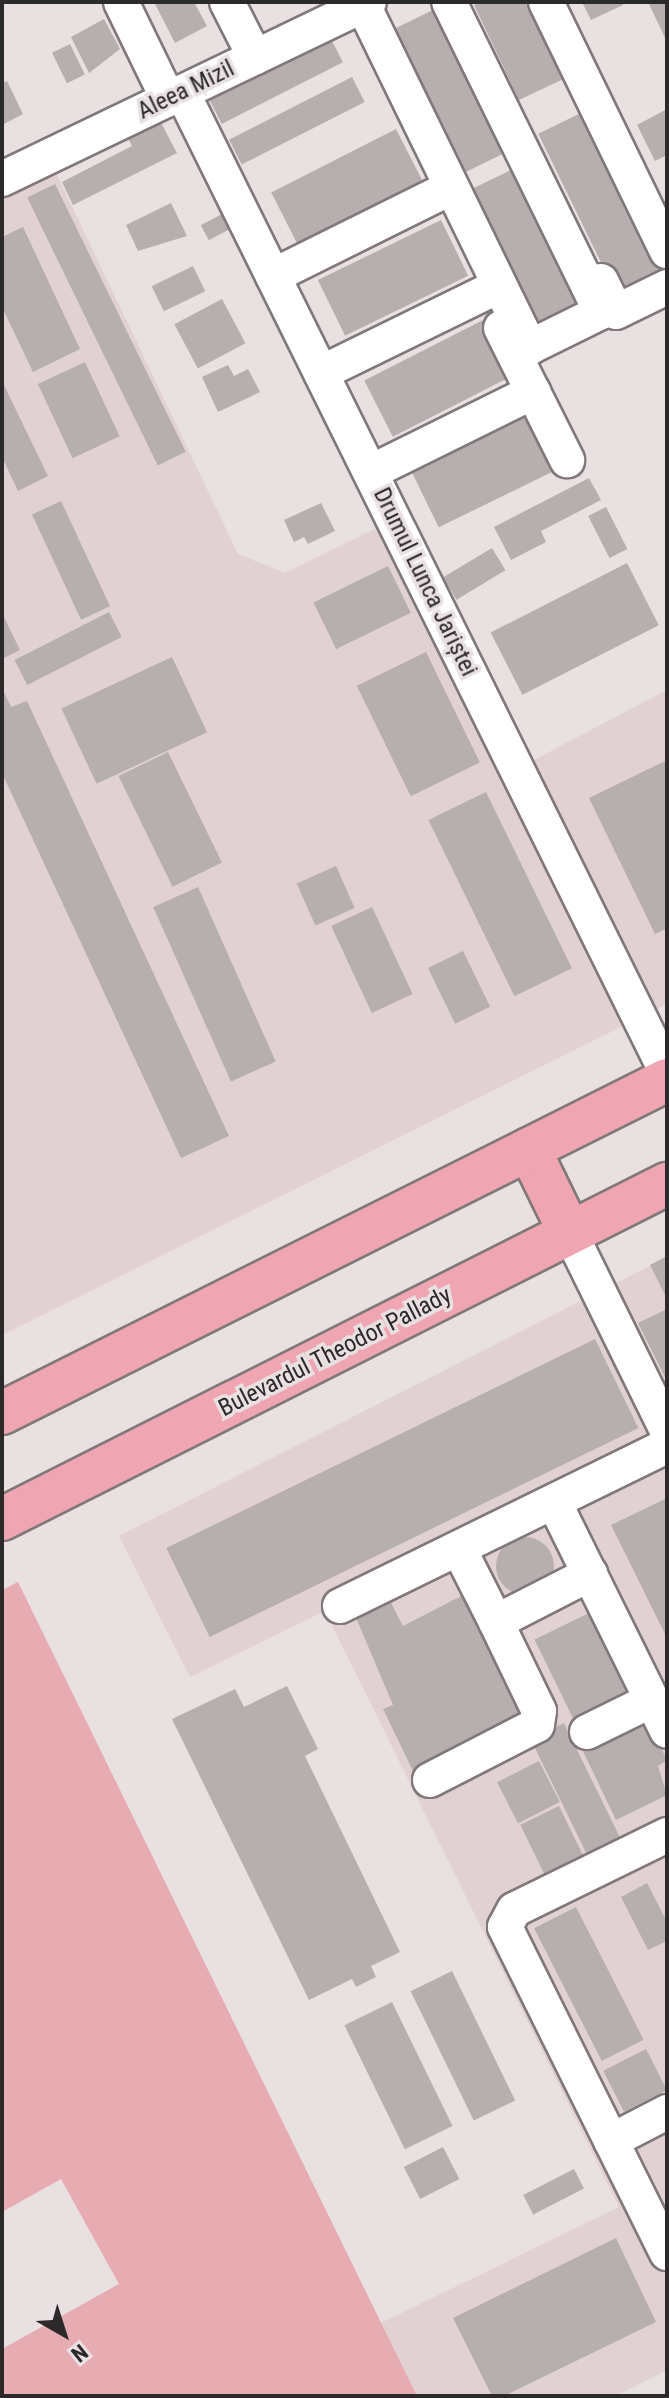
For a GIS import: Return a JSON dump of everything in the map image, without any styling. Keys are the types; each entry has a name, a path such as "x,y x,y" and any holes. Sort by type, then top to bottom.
{"main road":[{"path":"2,1413 667,1080"},
{"path":"529,1149 570,1233"},
{"name":"Bulevardul Theodor Pallady","path":"2,1519 667,1184"}],"street":[{"name":"Drumul Lunca Jariștei","path":"121,2 273,276 667,1073"},
{"path":"227,2 255,57"},
{"path":"366,4 530,347 601,312 449,2"},
{"path":"465,2 616,312 667,287"},
{"path":"546,2 667,251"},
{"name":"Aleea Mizil","path":"2,179 366,4"},
{"path":"397,114 567,460"},
{"path":"273,276 436,195"},
{"path":"321,373 484,293"},
{"path":"371,472 533,392"},
{"path":"570,1233 667,1430"},
{"path":"340,1606 667,1446"},
{"path":"554,1502 667,1731"},
{"path":"430,1780 537,1725 539,1711 459,1549"},
{"path":"496,1622 590,1574"},
{"path":"587,1732 652,1700"},
{"path":"667,1835 506,1917 505,1927 667,2253"},
{"path":"611,2141 667,2112"}],"shaded area":[{"path":"55,171 238,554 285,573 407,513 530,762 667,690 667,1004 2,1335 2,197"},
{"path":"667,1257 667,2370 616,2396 417,2396 381,2323 619,2207 325,1611 190,1677 119,1536"},
{"path":"18,1582 417,2396 2,2396 2,2349 119,2284 61,2179 2,2212 2,1590"}],"building":[{"path":"154,2 194,2 207,26 175,43"},
{"path":"481,2 537,2 572,75 519,100 474,5"},
{"path":"582,2 622,2 623,5 591,20"},
{"path":"648,2 667,2 667,42"},
{"path":"437,8 507,152 455,177 385,33"},
{"path":"104,19 120,49 89,73 71,37"},
{"path":"327,31 343,62 222,124 206,93"},
{"path":"70,44 85,75 67,83 52,53"},
{"path":"352,77 365,102 242,165 229,140"},
{"path":"7,81 23,114 2,125 2,83"},
{"path":"667,109 667,155 655,161 637,125"},
{"path":"585,111 666,277 619,300 538,134"},
{"path":"159,119 177,153 73,205 62,182 132,146 126,135"},
{"path":"396,129 423,182 298,245 271,193"},
{"path":"519,166 588,307 531,335 462,194"},
{"path":"55,184 186,452 158,465 27,198"},
{"path":"171,203 187,236 138,251 126,225"},
{"path":"222,214 230,229 209,240 201,225"},
{"path":"441,220 468,276 345,336 318,280"},
{"path":"23,227 80,349 33,372 2,307 2,237"},
{"path":"193,266 205,291 164,311 152,286"},
{"path":"222,299 245,343 198,368 174,324"},
{"path":"489,317 518,373 393,437 364,381"},
{"path":"85,362 120,436 73,458 38,384"},
{"path":"228,365 234,376 248,369 260,392 218,412 202,377"},
{"path":"2,381 48,476 18,491 2,457"},
{"path":"536,412 563,467 439,527 412,472"},
{"path":"589,478 601,500 541,531 546,542 511,560 494,527"},
{"path":"61,501 110,606 81,620 32,515"},
{"path":"321,503 335,531 308,544 304,537 294,542 284,520"},
{"path":"606,507 627,549 610,558 588,516"},
{"path":"492,548 505,570 457,600 443,577"},
{"path":"627,563 659,625 522,695 491,632"},
{"path":"388,566 411,613 336,649 313,602"},
{"path":"109,612 122,637 27,685 15,660"},
{"path":"2,613 20,650 2,659"},
{"path":"426,652 480,763 411,796 357,686"},
{"path":"172,657 207,732 97,784 61,709"},
{"path":"2,688 11,707 27,701 229,1136 181,1158 2,773"},
{"path":"168,752 222,863 172,887 119,776"},
{"path":"667,760 667,928 655,934 589,798"},
{"path":"486,792 572,968 514,996 428,820"},
{"path":"336,866 355,908 315,926 297,883"},
{"path":"198,887 276,1061 231,1081 153,907"},
{"path":"372,907 413,994 372,1013 331,926"},
{"path":"463,951 490,1007 455,1024 428,968"},
{"path":"667,1256 667,1299 650,1265"},
{"path":"667,1309 667,1381 638,1323"},
{"path":"595,1339 638,1428 210,1637 166,1548"},
{"path":"667,1498 667,1638 611,1525"},
{"path":"525,1537 546,1545 554,1566 546,1587 525,1595 504,1587 496,1566 504,1545"},
{"path":"467,1593 532,1715 414,1773 383,1709 393,1705 354,1613 388,1597 403,1626"},
{"path":"593,1611 632,1690 573,1719 535,1639"},
{"path":"287,1686 318,1749 305,1756 400,1952 371,1966 376,1977 356,1987 352,1979 309,2000 172,1719 235,1689 244,1707"},
{"path":"643,1711 667,1760 658,1766 667,1795 616,1820 579,1743"},
{"path":"564,1723 620,1838 587,1854 531,1739"},
{"path":"539,1761 560,1802 518,1823 497,1782"},
{"path":"559,1806 585,1859 546,1878 520,1825"},
{"path":"647,1883 667,1922 667,1941 648,1950 621,1897"},
{"path":"576,1907 644,2040 602,2061 534,1928"},
{"path":"452,1971 515,2100 474,2121 411,1991"},
{"path":"392,2002 452,2126 405,2149 344,2025"},
{"path":"646,2049 667,2090 624,2112 603,2071"},
{"path":"443,2147 459,2179 420,2199 404,2167"},
{"path":"574,2169 584,2189 533,2214 523,2195"},
{"path":"616,2238 656,2322 504,2396 492,2396 453,2318"}]}
